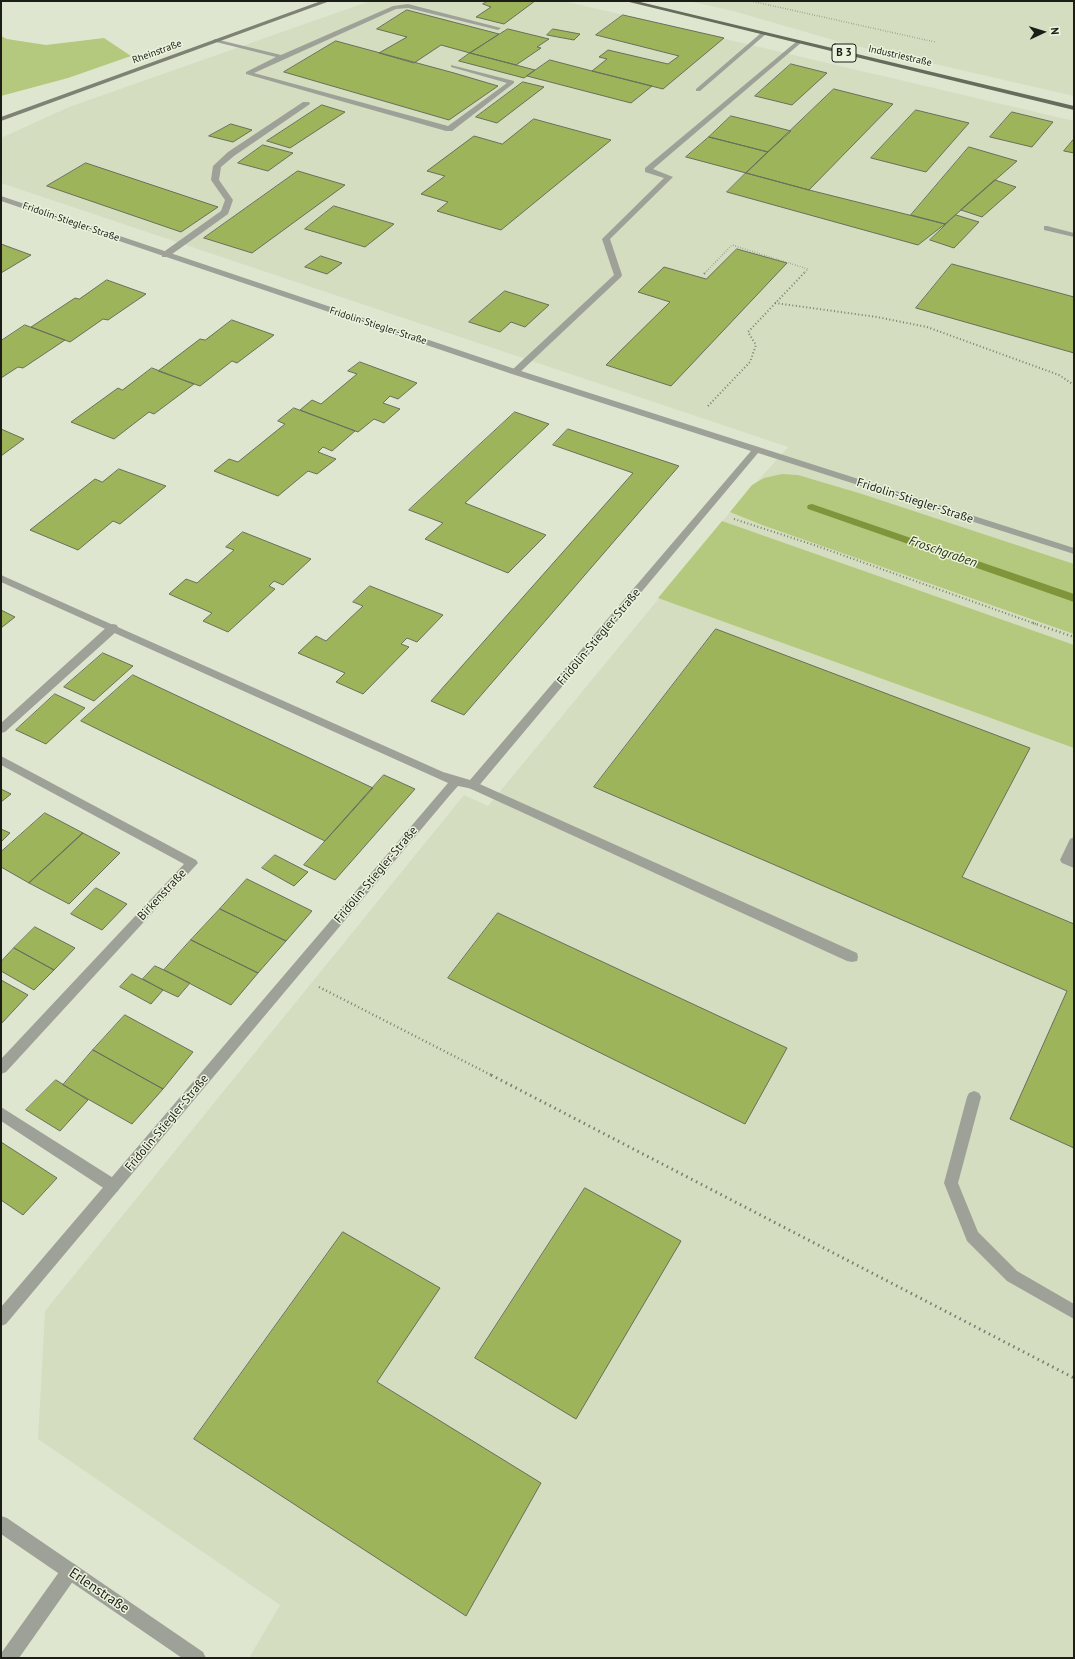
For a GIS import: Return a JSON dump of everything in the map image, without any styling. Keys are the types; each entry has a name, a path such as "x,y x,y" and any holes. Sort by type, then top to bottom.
{"main road":[{"name":"Industriestraße","path":"628,1 1074,108"}],"street":[{"name":"Rheinstraße","path":"1,119 323,2"},
{"path":"453,66 512,82 449,129 248,73 395,7 408,6 498,28"},
{"path":"698,90 764,34"},
{"path":"215,41 282,57"},
{"path":"515,372 618,275 606,239 669,178 648,170 799,42"},
{"path":"165,255 225,212 229,200 215,180 217,166 231,154 306,104"},
{"name":"Fridolin-Stiegler-Straße","path":"1,198 165,255 515,372 1074,551"},
{"path":"1047,228 1074,235"},
{"name":"Fridolin-Stiegler-Straße","path":"473,785 756,450"},
{"path":"1,578 439,775 473,785 852,957"},
{"path":"1,729 114,628"},
{"name":"Birkenstraße","path":"1,760 192,863 1,1068"},
{"name":"Fridolin-Stiegler-Straße","path":"1,1319 456,781"},
{"path":"1074,842 1066,860 1074,863"},
{"path":"974,1098 951,1183 972,1236 1012,1276 1074,1312"},
{"path":"1,1114 114,1186"},
{"name":"Erlenstraße","path":"1,1524 197,1658"},
{"path":"8,1658 70,1571"}],"path":[{"path":"751,1 935,42"},
{"path":"689,427 750,362 756,345 748,332 808,269 732,245 704,274"},
{"path":"775,303 876,317 927,327 1059,375 1074,385"},
{"path":"707,509 1074,637"},
{"path":"291,975 355,1004 1074,1378"}],"shaded area":[{"path":"370,1 564,1 1074,121 1074,1658 249,1658 280,1605 38,1439 45,1311 464,795 488,806 730,512 788,447 1,183 1,138 69,107"},
{"path":"688,1 1074,1 1074,96 847,44 733,11"}],"green space":[{"path":"1,36 7,39 46,45 104,38 131,56 68,78 1,96"},
{"path":"782,474 798,475 862,494 1074,564 1074,634 762,525 730,512 752,485 764,478"},
{"path":"722,521 1074,645 1074,748 658,598"}],"building":[{"path":"488,1 535,1 504,24 476,17 491,7 483,4"},
{"path":"407,10 499,34 470,53 441,45 414,63 379,53 407,37 377,29"},
{"path":"623,15 724,38 663,89 592,71 607,59 599,57 608,50 668,64 679,56 596,35"},
{"path":"508,29 549,39 537,47 541,48 516,65 470,53"},
{"path":"553,29 580,34 574,40 547,35"},
{"path":"336,41 498,86 449,120 284,72"},
{"path":"470,53 535,70 524,78 459,61"},
{"path":"550,60 652,86 631,103 527,76"},
{"path":"791,64 827,73 792,105 755,96"},
{"path":"523,82 544,87 497,123 476,117"},
{"path":"834,89 893,104 809,190 746,173"},
{"path":"322,105 345,112 290,148 267,141"},
{"path":"916,110 969,123 926,172 871,158"},
{"path":"1012,112 1053,122 1032,147 990,137"},
{"path":"731,116 791,131 768,152 709,137"},
{"path":"534,119 611,140 501,230 437,211 448,202 421,194 445,176 427,171 474,136 502,144"},
{"path":"231,124 252,130 233,142 209,136"},
{"path":"709,137 768,152 746,173 686,157"},
{"path":"1074,139 1074,153 1064,151"},
{"path":"263,145 293,153 268,171 238,163"},
{"path":"969,147 1017,161 945,224 911,215"},
{"path":"86,163 218,207 181,232 47,186"},
{"path":"298,171 345,185 252,253 204,238"},
{"path":"746,173 945,224 918,245 727,192"},
{"path":"995,180 1016,187 982,217 961,210"},
{"path":"334,206 394,224 365,247 305,229"},
{"path":"956,215 979,222 954,248 930,240"},
{"path":"1,244 31,255 1,273"},
{"path":"737,249 787,263 671,386 606,365 670,302 638,292 664,267 706,279"},
{"path":"321,256 342,263 327,274 305,267"},
{"path":"952,264 1074,297 1074,353 916,308"},
{"path":"107,280 146,294 108,320 103,319 70,342 31,327 75,298 79,299"},
{"path":"505,291 549,305 525,327 511,322 500,332 469,322"},
{"path":"232,320 274,335 237,363 232,361 200,386 158,371 200,339 205,340"},
{"path":"25,325 65,340 23,368 18,367 1,378 1,341"},
{"path":"360,362 417,383 398,399 390,396 383,403 400,409 384,423 374,419 358,432 300,410 312,400 321,404 357,374 348,371"},
{"path":"152,368 194,384 154,414 149,412 114,439 71,422 118,388 122,390"},
{"path":"294,408 355,431 332,451 323,447 318,452 336,459 317,474 308,471 278,496 214,471 229,459 238,462 285,424 278,421"},
{"path":"515,412 549,424 465,503 546,535 508,573 425,539 443,523 409,510"},
{"path":"1,429 24,439 1,456"},
{"path":"568,429 679,466 464,715 431,701 633,473 553,445"},
{"path":"119,469 166,486 120,524 113,521 78,550 30,530 95,479 102,482"},
{"path":"243,532 311,559 283,585 274,581 269,586 275,589 228,632 203,621 212,613 169,594 186,579 197,583 234,550 226,547"},
{"path":"370,586 443,615 417,642 407,638 401,644 409,647 363,694 336,682 345,673 298,653 316,636 326,641 363,606 353,602"},
{"path":"1,610 15,617 1,628"},
{"path":"716,629 1030,748 962,877 1074,924 1074,1148 1010,1119 1067,991 594,787"},
{"path":"103,653 133,666 94,701 64,687"},
{"path":"133,675 373,788 325,841 81,721"},
{"path":"55,694 85,708 46,744 16,730"},
{"path":"384,775 415,789 335,880 304,865"},
{"path":"1,789 11,794 1,802"},
{"path":"45,813 83,833 29,883 1,867 1,852"},
{"path":"1,829 10,833 1,842"},
{"path":"83,833 120,853 69,904 29,883"},
{"path":"275,855 308,872 294,886 262,868"},
{"path":"247,879 312,911 286,941 220,909"},
{"path":"96,888 127,904 102,930 71,914"},
{"path":"220,909 286,941 258,973 191,940"},
{"path":"498,913 787,1048 745,1124 448,978"},
{"path":"35,927 75,948 54,970 14,948"},
{"path":"191,940 258,973 231,1005 164,970"},
{"path":"14,948 54,970 34,990 1,971 1,962"},
{"path":"155,966 190,983 178,997 163,990 143,979"},
{"path":"132,974 163,990 151,1004 120,987"},
{"path":"1,980 28,995 1,1024"},
{"path":"125,1015 193,1052 163,1089 93,1050"},
{"path":"93,1050 163,1089 132,1124 63,1085"},
{"path":"56,1080 88,1100 60,1131 26,1110"},
{"path":"1,1142 57,1178 23,1215 1,1200"},
{"path":"585,1188 681,1241 576,1419 475,1358"},
{"path":"343,1232 440,1288 377,1382 541,1483 466,1616 194,1439"}],"waterway":[{"name":"Froschgraben","path":"812,507 1074,598"}]}
